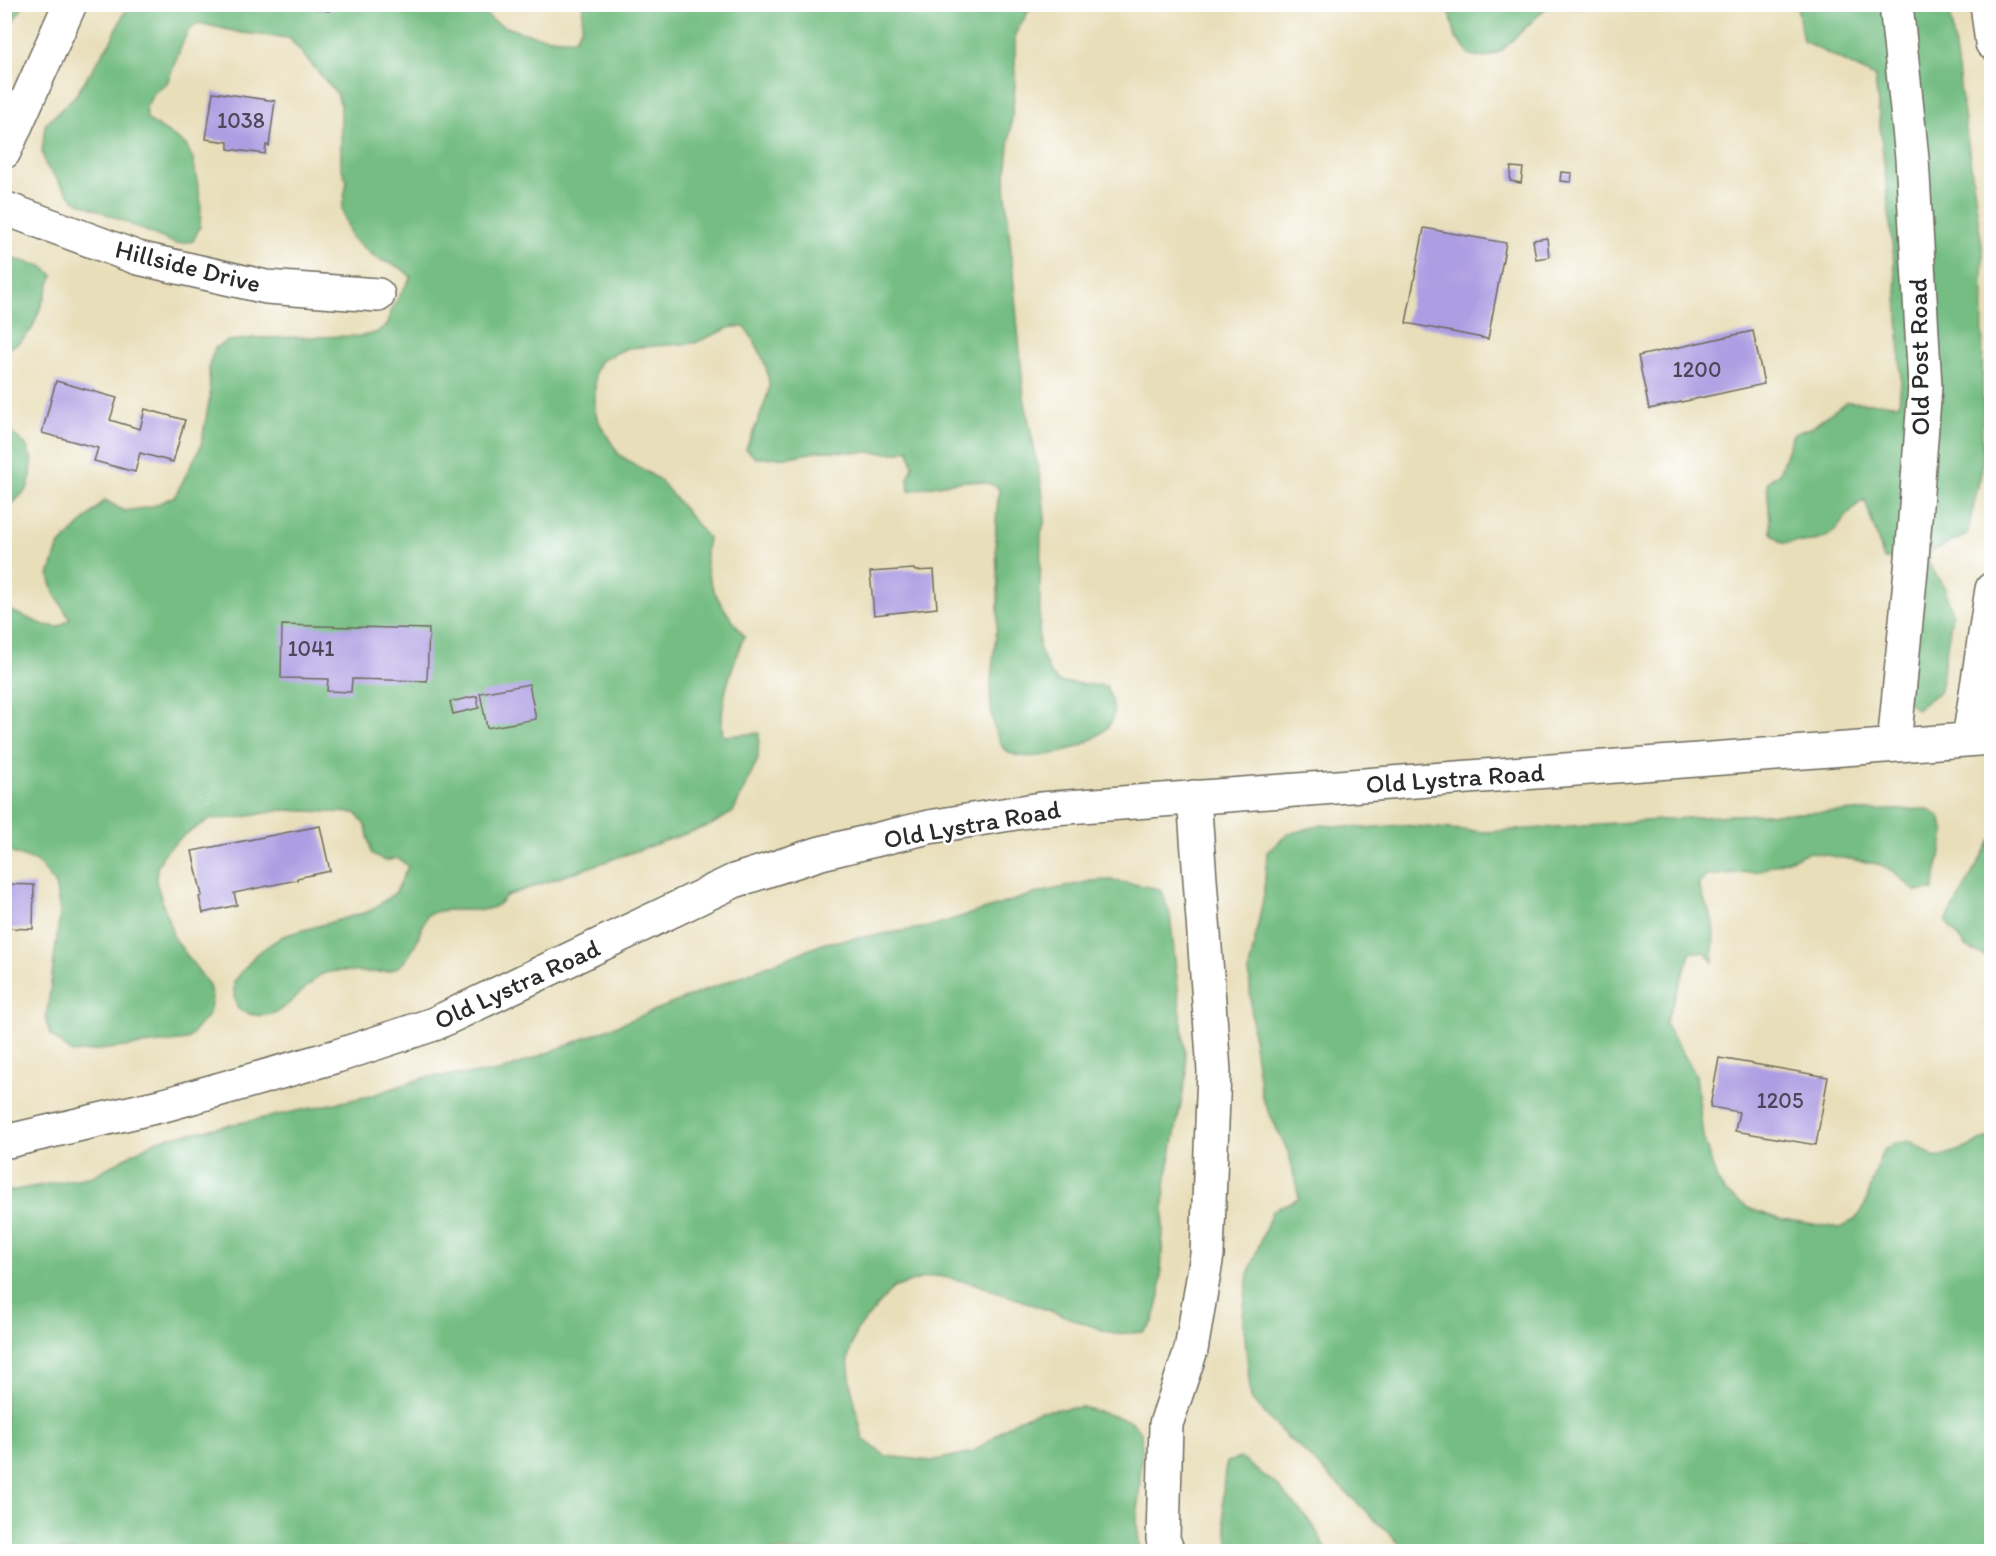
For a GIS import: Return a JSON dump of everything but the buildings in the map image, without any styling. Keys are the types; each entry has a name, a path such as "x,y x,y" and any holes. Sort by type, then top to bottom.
{"street":[{"path":"4,152 70,4"},
{"name":"Old Post Road","path":"1894,745 1912,559 1925,386 1912,158 1896,4"},
{"path":"1987,4 1992,43"},
{"name":"Hillside Drive","path":"4,207 138,258 266,287 378,295"},
{"path":"1980,738 1992,589"},
{"name":"Old Lystra Road","path":"4,1142 168,1104 337,1056 434,1024 734,881 821,853 929,827 1041,809 1980,738"},
{"path":"1168,1551 1163,1539 1166,1424 1191,1350 1208,1255 1214,1071 1194,797"}],"green space":[{"path":"1448,4 1586,5 1583,7 1548,6 1501,51 1485,58 1470,55 1456,38"},
{"path":"4,5 24,5 5,33"},
{"path":"128,5 482,5 486,14 507,27 537,36 575,39 582,26 583,5 1032,5 1015,34 1015,86 1005,186 1024,397 1042,488 1045,520 1041,534 1039,647 1050,673 1058,682 1106,686 1112,701 1113,713 1107,728 1095,738 1079,746 1042,756 1011,753 1002,746 995,731 990,697 998,611 996,520 999,488 977,481 966,481 909,491 908,478 913,466 909,449 897,453 820,451 789,457 756,458 746,449 769,387 762,356 745,327 731,327 695,343 627,348 600,361 595,373 595,412 619,455 660,480 708,538 706,552 709,579 727,614 744,636 724,698 723,736 759,733 758,759 733,812 711,825 506,896 498,904 488,909 445,910 427,915 412,950 398,967 390,971 339,971 320,975 286,1006 269,1015 260,1016 238,1009 234,996 234,982 256,954 283,936 370,911 396,892 408,866 398,858 385,861 372,854 366,827 356,813 282,810 238,818 210,819 184,835 164,853 157,868 156,882 174,938 209,985 212,999 209,1014 187,1040 72,1053 51,1035 46,1022 60,913 55,883 37,862 5,850 4,608 44,625 58,627 70,619 54,593 49,576 58,547 105,500 124,511 151,507 175,496 201,446 210,397 209,365 215,348 228,341 255,338 361,336 376,333 388,324 392,308 411,277 401,268 376,258 351,237 342,209 347,181 341,167 341,106 337,94 289,38 242,33 199,23 187,32 167,83 154,93 146,107 147,119 186,145 193,159 201,203 200,226 193,241 176,244 74,200 46,166 42,153 45,125 75,96 111,41"},
{"path":"1797,5 1949,5 1983,254 1982,469 1967,535 1929,552 1929,564 1945,588 1952,615 1940,691 1916,709 1907,701 1897,559 1884,559 1865,500 1853,508 1836,529 1820,540 1782,543 1771,533 1767,482 1779,473 1793,434 1812,427 1846,402 1899,404 1901,381 1897,291 1875,77 1803,41"},
{"path":"5,257 42,266 53,275 32,329 21,341 5,351"},
{"path":"5,428 26,445 32,460 27,489 5,511"},
{"path":"1928,809 1940,817 1945,833 1933,890 1915,891 1893,871 1878,864 1809,852 1758,871 1706,876 1698,885 1714,924 1713,962 1705,952 1691,952 1665,1024 1696,1075 1703,1137 1717,1180 1725,1192 1750,1209 1780,1219 1840,1228 1856,1219 1865,1205 1882,1152 1893,1144 1910,1141 1936,1158 1966,1148 1991,1136 1991,1551 1412,1552 1404,1548 1251,1400 1243,1317 1248,1274 1272,1211 1299,1198 1289,1154 1262,1098 1253,1038 1249,970 1264,894 1267,852 1288,834 1321,825 1366,828 1402,825 1486,832 1731,815"},
{"path":"1991,839 1991,959 1966,947 1946,922"},
{"path":"1110,880 1160,889 1170,914 1187,1072 1165,1185 1160,1296 1153,1322 1143,1332 1114,1334 973,1283 938,1276 923,1278 893,1288 856,1331 848,1358 851,1386 863,1439 886,1456 931,1461 973,1452 1017,1420 1040,1411 1082,1407 1131,1421 1141,1432 1137,1524 1140,1551 5,1551 5,1192 93,1176 157,1140 370,1096 427,1077 499,1072 825,943 928,927 1034,894 1091,881"},
{"path":"1240,1458 1276,1484 1313,1525 1327,1551 1231,1551 1224,1518 1224,1484 1227,1462"}]}
